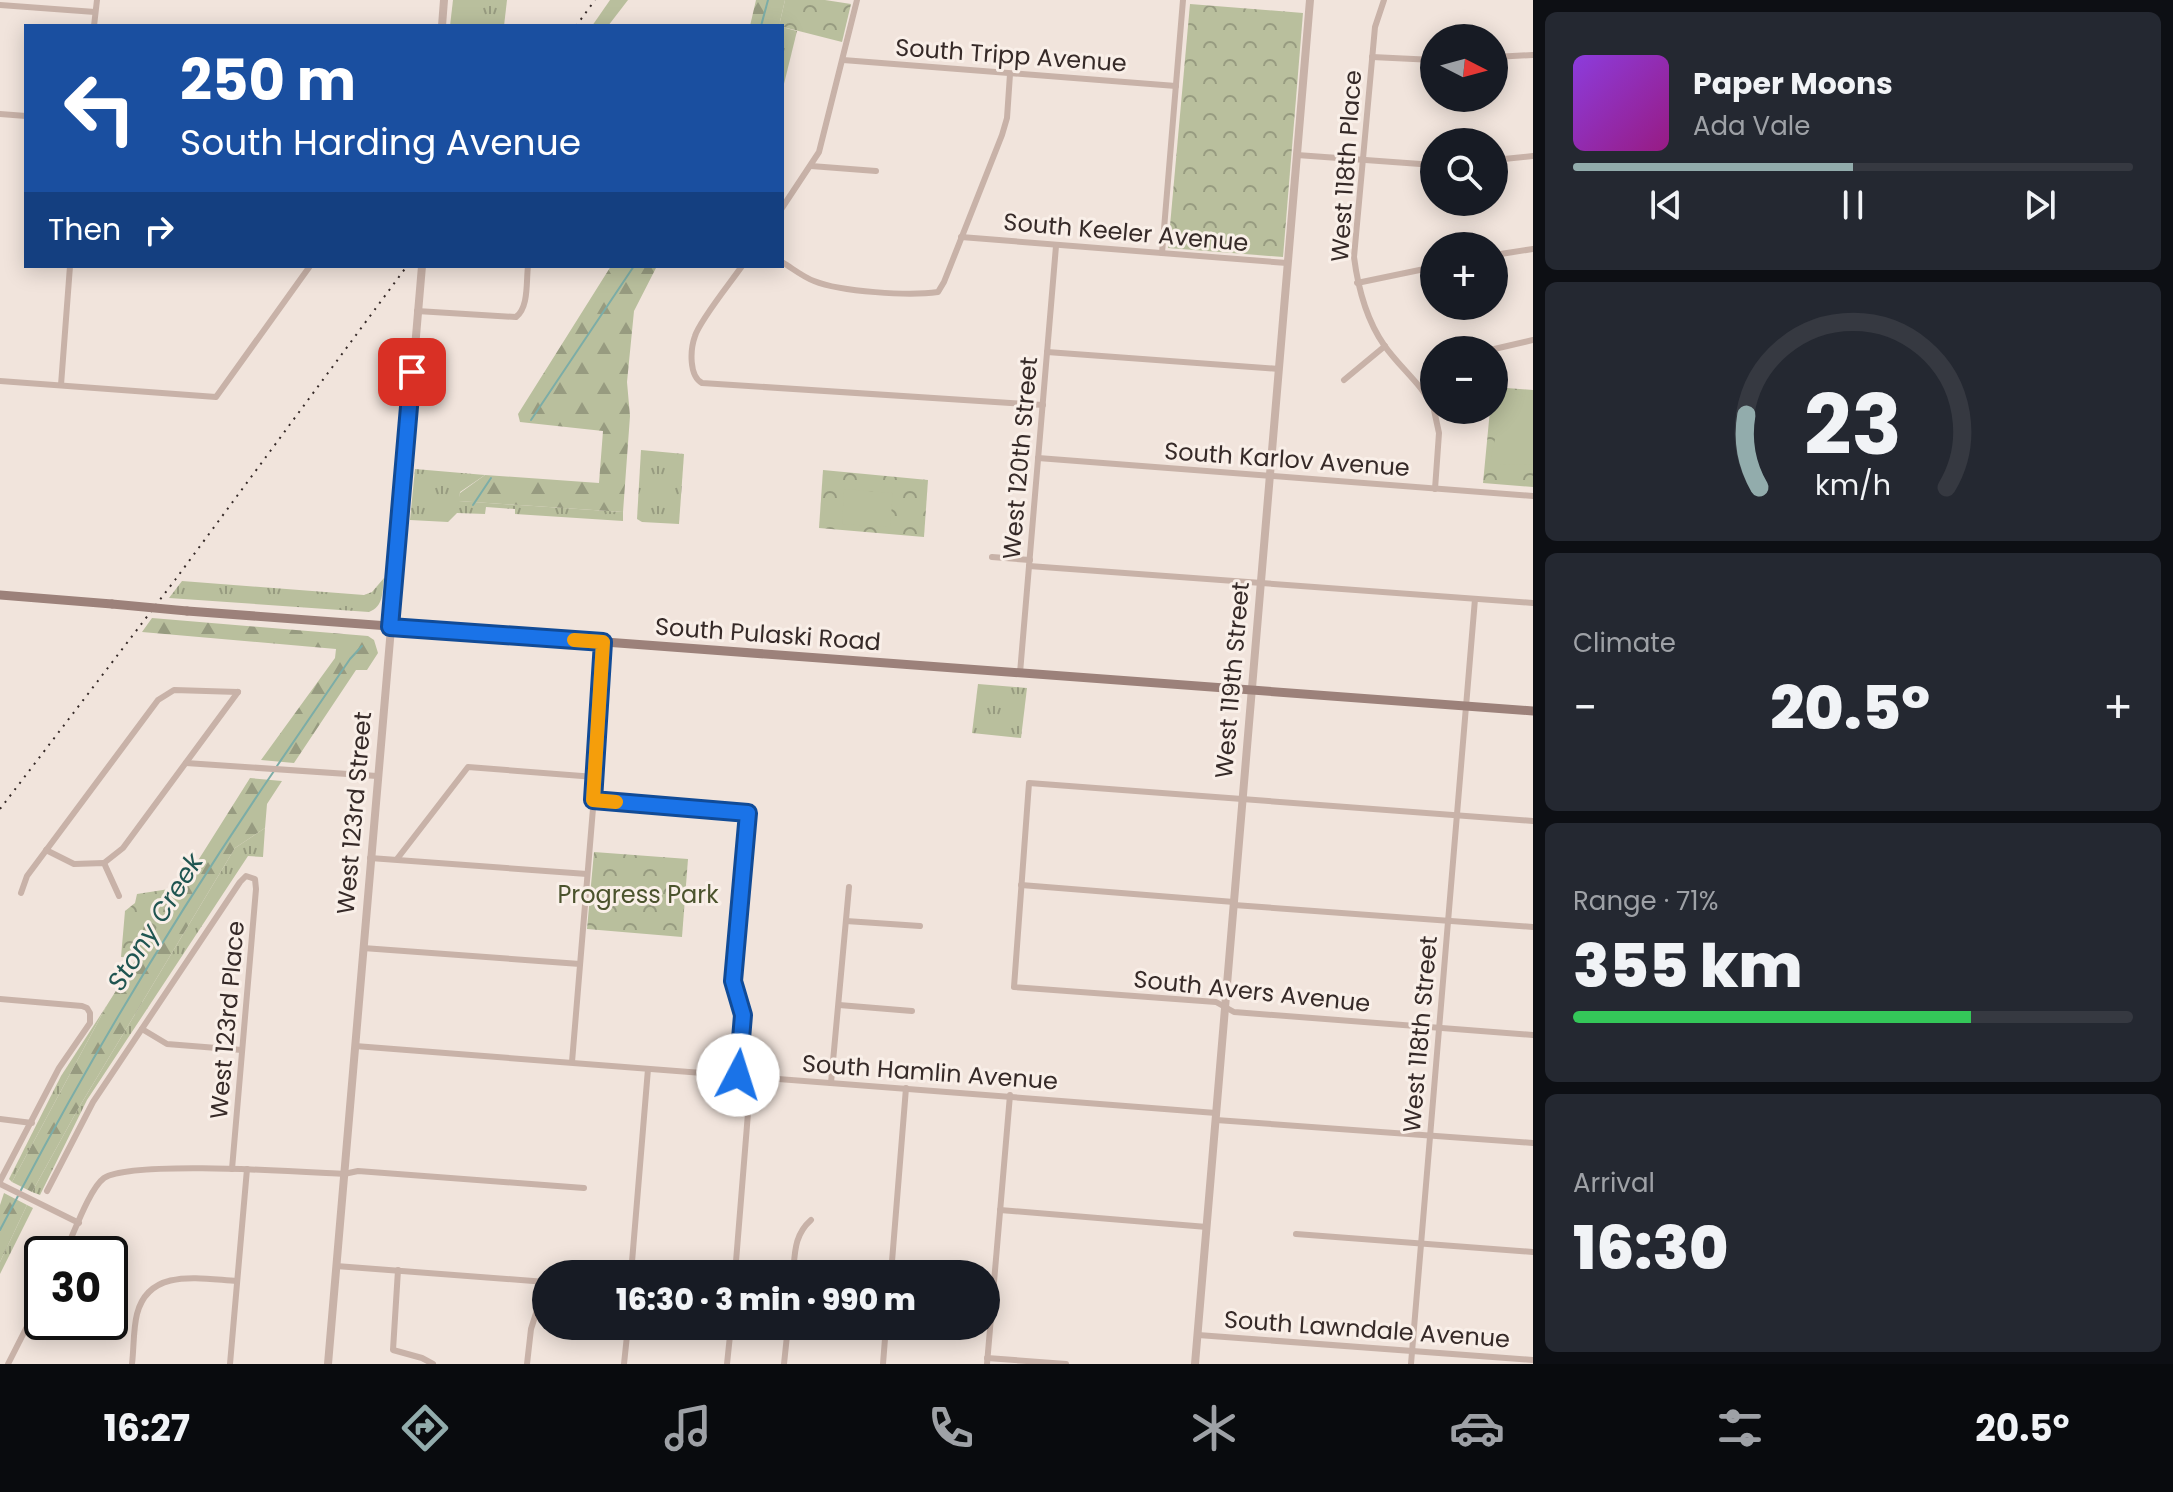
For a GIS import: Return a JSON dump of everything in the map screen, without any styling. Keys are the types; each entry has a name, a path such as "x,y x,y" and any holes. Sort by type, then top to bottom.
{"main road":[{"name":"South Pulaski Road","path":"0,595 390,627 1533,711"}],"street":[{"path":"94,24 97,0"},
{"path":"442,24 444,0"},
{"path":"784,205 811,166 825,133 857,0"},
{"path":"1162,253 1183,0"},
{"name":"West 119th Street","path":"1195,1364 1310,0"},
{"name":"West 118th Place","path":"1384,0 1375,27 1354,257 1357,283 1367,314 1385,346 1420,385"},
{"path":"0,5 95,12"},
{"path":"1508,56 1533,55"},
{"path":"1372,57 1420,59"},
{"name":"South Tripp Avenue","path":"843,60 1176,86"},
{"path":"784,263 813,281 838,287 920,294 938,292 1002,135 1007,118 1010,74"},
{"path":"0,114 24,116"},
{"path":"1297,155 1420,164"},
{"path":"1508,159 1533,156"},
{"path":"811,166 876,171"},
{"name":"South Keeler Avenue","path":"961,237 1287,263"},
{"name":"West 120th Street","path":"1020,673 1056,246"},
{"path":"1508,253 1533,249"},
{"path":"61,385 70,268"},
{"path":"0,381 216,397 309,268"},
{"name":"West 123rd Street","path":"328,1364 422,268"},
{"path":"417,311 512,318 520,315 528,268"},
{"path":"741,268 694,336 692,372 695,379 702,383 1043,405"},
{"path":"1357,283 1420,270"},
{"path":"1508,346 1533,340"},
{"path":"1344,380 1385,346"},
{"path":"1047,352 1279,369"},
{"name":"West 118th Place","path":"1435,489 1439,446 1436,424"},
{"name":"South Karlov Avenue","path":"1038,458 1533,496"},
{"path":"992,557 1260,583 1533,603"},
{"name":"West 118th Street","path":"1411,1364 1475,599"},
{"path":"572,1062 603,642"},
{"path":"21,893 24,880 46,850 152,708 166,694 183,689 238,692 123,848 104,863 74,864 46,850"},
{"path":"186,763 377,776"},
{"path":"397,859 468,767 595,777"},
{"path":"1533,821 1029,783 1021,885 1533,927"},
{"path":"593,800 748,813 733,981 743,1015 738,1075"},
{"path":"370,858 587,874"},
{"path":"104,863 119,896"},
{"name":"West 123rd Place","path":"142,1029 240,882 250,876 255,879 232,1169"},
{"name":"South Avers Avenue","path":"1021,885 1014,987 1216,1002 1234,1012 1533,1035"},
{"path":"831,1083 849,887"},
{"path":"846,921 920,926"},
{"path":"363,948 580,964"},
{"path":"0,999 82,1006 90,1013 90,1023 59,1068 0,1182 79,1223"},
{"path":"839,1005 912,1011"},
{"path":"47,1191 93,1102 142,1029 167,1044 242,1050"},
{"name":"South Hamlin Avenue","path":"355,1046 1010,1095 1430,1136 1533,1143"},
{"path":"632,1260 648,1069"},
{"path":"736,1260 751,1076"},
{"path":"892,1260 906,1088"},
{"path":"994,1260 1010,1095"},
{"path":"0,1119 32,1123"},
{"path":"230,1364 247,1169"},
{"path":"73,1236 96,1187 107,1177 128,1171 247,1169 344,1174 358,1171 584,1188"},
{"path":"1000,1210 1207,1227"},
{"path":"795,1260 797,1238 811,1220"},
{"path":"1296,1234 1533,1252"},
{"path":"336,1266 532,1281"},
{"path":"398,1270 393,1350 433,1364"},
{"path":"132,1364 136,1315 142,1301 161,1282 177,1277 237,1281"},
{"path":"527,1364 532,1326"},
{"path":"8,1364 24,1332"},
{"name":"South Lawndale Avenue","path":"1198,1335 1533,1360"},
{"path":"624,1364 627,1340"},
{"path":"727,1364 730,1340"},
{"path":"784,1364 787,1340"},
{"path":"883,1364 885,1340"},
{"path":"987,1340 987,1361 1007,1359 1066,1364"}],"green space":[{"path":"453,0 507,0 504,24 450,24"},
{"path":"610,0 628,0 610,24 593,24"},
{"path":"756,0 785,0 779,24 750,24"},
{"path":"785,0 825,0 851,4 842,42 779,24"},
{"path":"1190,4 1303,13 1283,257 1168,248"},
{"path":"784,28 797,31 784,84"},
{"path":"610,268 656,268 634,311 627,382 630,416 623,512 458,501 460,493 485,475 599,483 603,431 520,422 518,414"},
{"path":"1508,388 1533,390 1533,487 1483,483 1489,424 1508,424"},
{"path":"1508,392 1533,399 1533,464 1499,465 1491,457 1498,424 1508,424"},
{"path":"641,450 684,454 679,524 637,519"},
{"path":"415,469 485,475 460,492 459,501 623,512 623,521 515,514 515,509 486,507 485,514 457,513 448,522 410,520"},
{"path":"823,470 928,480 924,537 819,528"},
{"path":"844,489 893,493 890,527 842,524"},
{"path":"384,578 380,603 369,612 169,598 182,581 364,595 372,592"},
{"path":"152,618 368,636 374,640 378,653 367,670 356,670 294,763 261,760 335,658 336,649 142,632"},
{"path":"978,684 1027,688 1021,738 972,733"},
{"path":"250,778 282,781 267,804 265,828 235,848 78,1109 32,1192 12,1182 107,1005"},
{"path":"265,828 263,857 248,856 87,1100 40,1195 32,1192 78,1109 235,848"},
{"name":"Progress Park","path":"594,852 688,859 682,937 587,929"},
{"path":"182,887 138,958 121,957 125,911 135,903 137,894"},
{"path":"107,1005 12,1182 9,1179 61,1076"},
{"path":"4,1193 27,1205 0,1262 0,1205"},
{"path":"27,1205 33,1208 0,1274 0,1262"}],"waterway":[{"name":"Stony Creek","path":"762,24 768,0"},
{"name":"Stony Creek","path":"531,420 633,268"},
{"name":"Stony Creek","path":"473,505 491,478"},
{"name":"Stony Creek","path":"277,766 362,646"},
{"name":"Stony Creek","path":"21,1190 142,977 274,771"},
{"name":"Stony Creek","path":"0,1230 18,1196"}],"railway":[{"path":"577,24 595,0"},
{"path":"0,809 175,580 406,268"}],"slow traffic":[{"path":"574,640 603,642 593,800 616,802"}],"route":[{"path":"412,372 390,627 603,642 593,800 748,813 733,981 743,1015 738,1075"}]}
